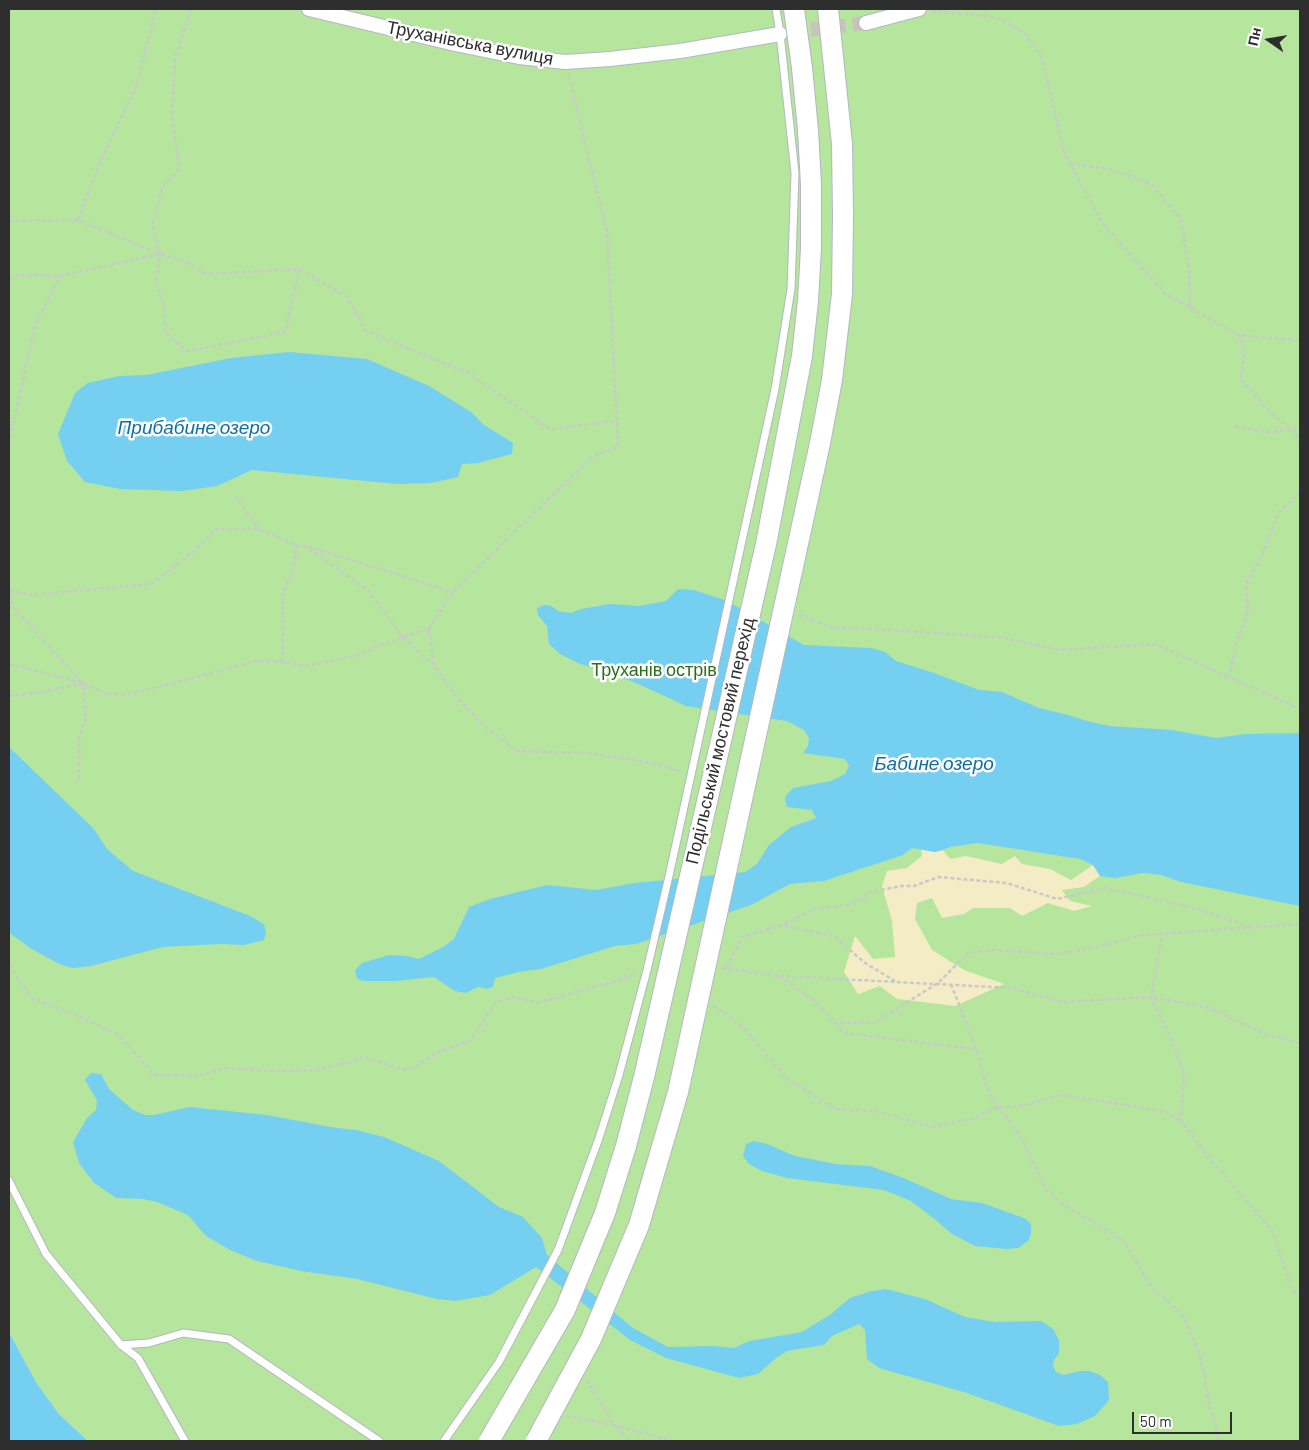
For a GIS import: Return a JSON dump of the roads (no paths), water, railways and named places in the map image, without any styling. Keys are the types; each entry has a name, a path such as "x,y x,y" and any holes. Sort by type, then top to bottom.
{"main road":[{"name":"Подільський мостовий перехід","path":"489,1441 565,1310 605,1213 626,1146 644,1077 766,544 802,356 811,248 811,185 808,130 794,9"},
{"name":"Подільський мостовий перехід","path":"536,1441 591,1339 639,1225 672,1111 820,443 832,380 842,294 844,216 842,144 828,9"}],"street":[{"name":"Труханівська вулиця","path":"309,9 464,46 565,62 680,51 780,34"},
{"path":"866,23 918,9"}],"lane":[{"path":"444,1441 500,1362 558,1250 619,1075 647,970 669,876 775,389 791,289 795,173 776,9"},
{"path":"9,1181 46,1254 122,1344 138,1358 185,1441"},
{"path":"122,1344 149,1343 183,1333 229,1339 379,1441"}],"water":[{"name":"Прибабине озеро","path":"289,352 367,359 429,386 471,412 484,425 513,443 512,454 478,463 462,464 458,477 431,483 396,484 252,470 217,486 182,491 120,489 85,482 67,461 58,434 75,393 88,383 119,376 146,375 231,358"},
{"name":"Бабине озеро","path":"678,589 694,590 727,601 804,645 871,648 885,652 896,661 979,690 1002,692 1039,708 1087,721 1110,726 1172,730 1216,738 1246,734 1300,733 1300,906 1181,882 1161,875 1143,873 1115,878 1100,876 1093,865 1080,859 978,843 950,847 935,852 912,848 903,855 824,881 790,884 751,905 636,944 615,946 541,969 495,978 493,987 487,989 478,987 466,993 455,991 434,977 396,981 364,981 357,979 355,970 362,963 389,955 419,959 443,947 454,939 469,907 490,899 547,885 596,890 635,883 745,872 757,864 769,845 791,827 816,818 812,810 787,807 785,797 793,788 831,781 845,774 849,766 845,759 803,753 808,746 809,738 804,730 787,721 686,706 634,682 578,663 560,654 549,644 547,626 538,615 537,608 544,605 551,606 558,611 571,613 581,609 610,604 639,606 666,601"},
{"path":"9,747 94,829 107,849 133,871 250,916 264,924 266,933 264,940 244,945 221,944 163,947 91,966 73,968 59,964 12,935 9,931"},
{"path":"91,1073 101,1074 109,1089 133,1110 145,1115 154,1115 190,1107 267,1115 356,1130 384,1137 439,1161 499,1207 523,1217 542,1238 547,1255 633,1328 668,1347 712,1346 734,1348 749,1341 802,1332 831,1314 850,1298 886,1289 925,1299 965,1317 995,1322 1041,1321 1053,1329 1059,1340 1059,1353 1054,1360 1053,1366 1056,1372 1064,1375 1079,1371 1089,1371 1100,1375 1108,1382 1109,1400 1095,1416 1077,1424 1059,1426 967,1393 879,1368 867,1359 865,1330 859,1324 832,1336 824,1345 787,1351 758,1374 739,1378 666,1358 630,1340 536,1267 490,1295 455,1301 437,1299 357,1279 301,1271 257,1261 230,1250 206,1236 188,1215 157,1202 143,1199 116,1198 94,1183 79,1163 73,1142 87,1118 96,1110 97,1100 85,1080"},
{"path":"754,1141 767,1144 795,1156 836,1164 870,1166 901,1177 951,1199 982,1203 1024,1218 1031,1224 1029,1240 1018,1248 1007,1249 975,1246 952,1234 911,1201 884,1190 787,1178 762,1171 749,1164 743,1156 746,1144"},
{"path":"9,1332 36,1382 59,1414 88,1441 9,1441"}],"tunnel":[{"path":"790,32 866,23"}],"park label":[{"name":"Труханів острів","path":"654,670"}]}
